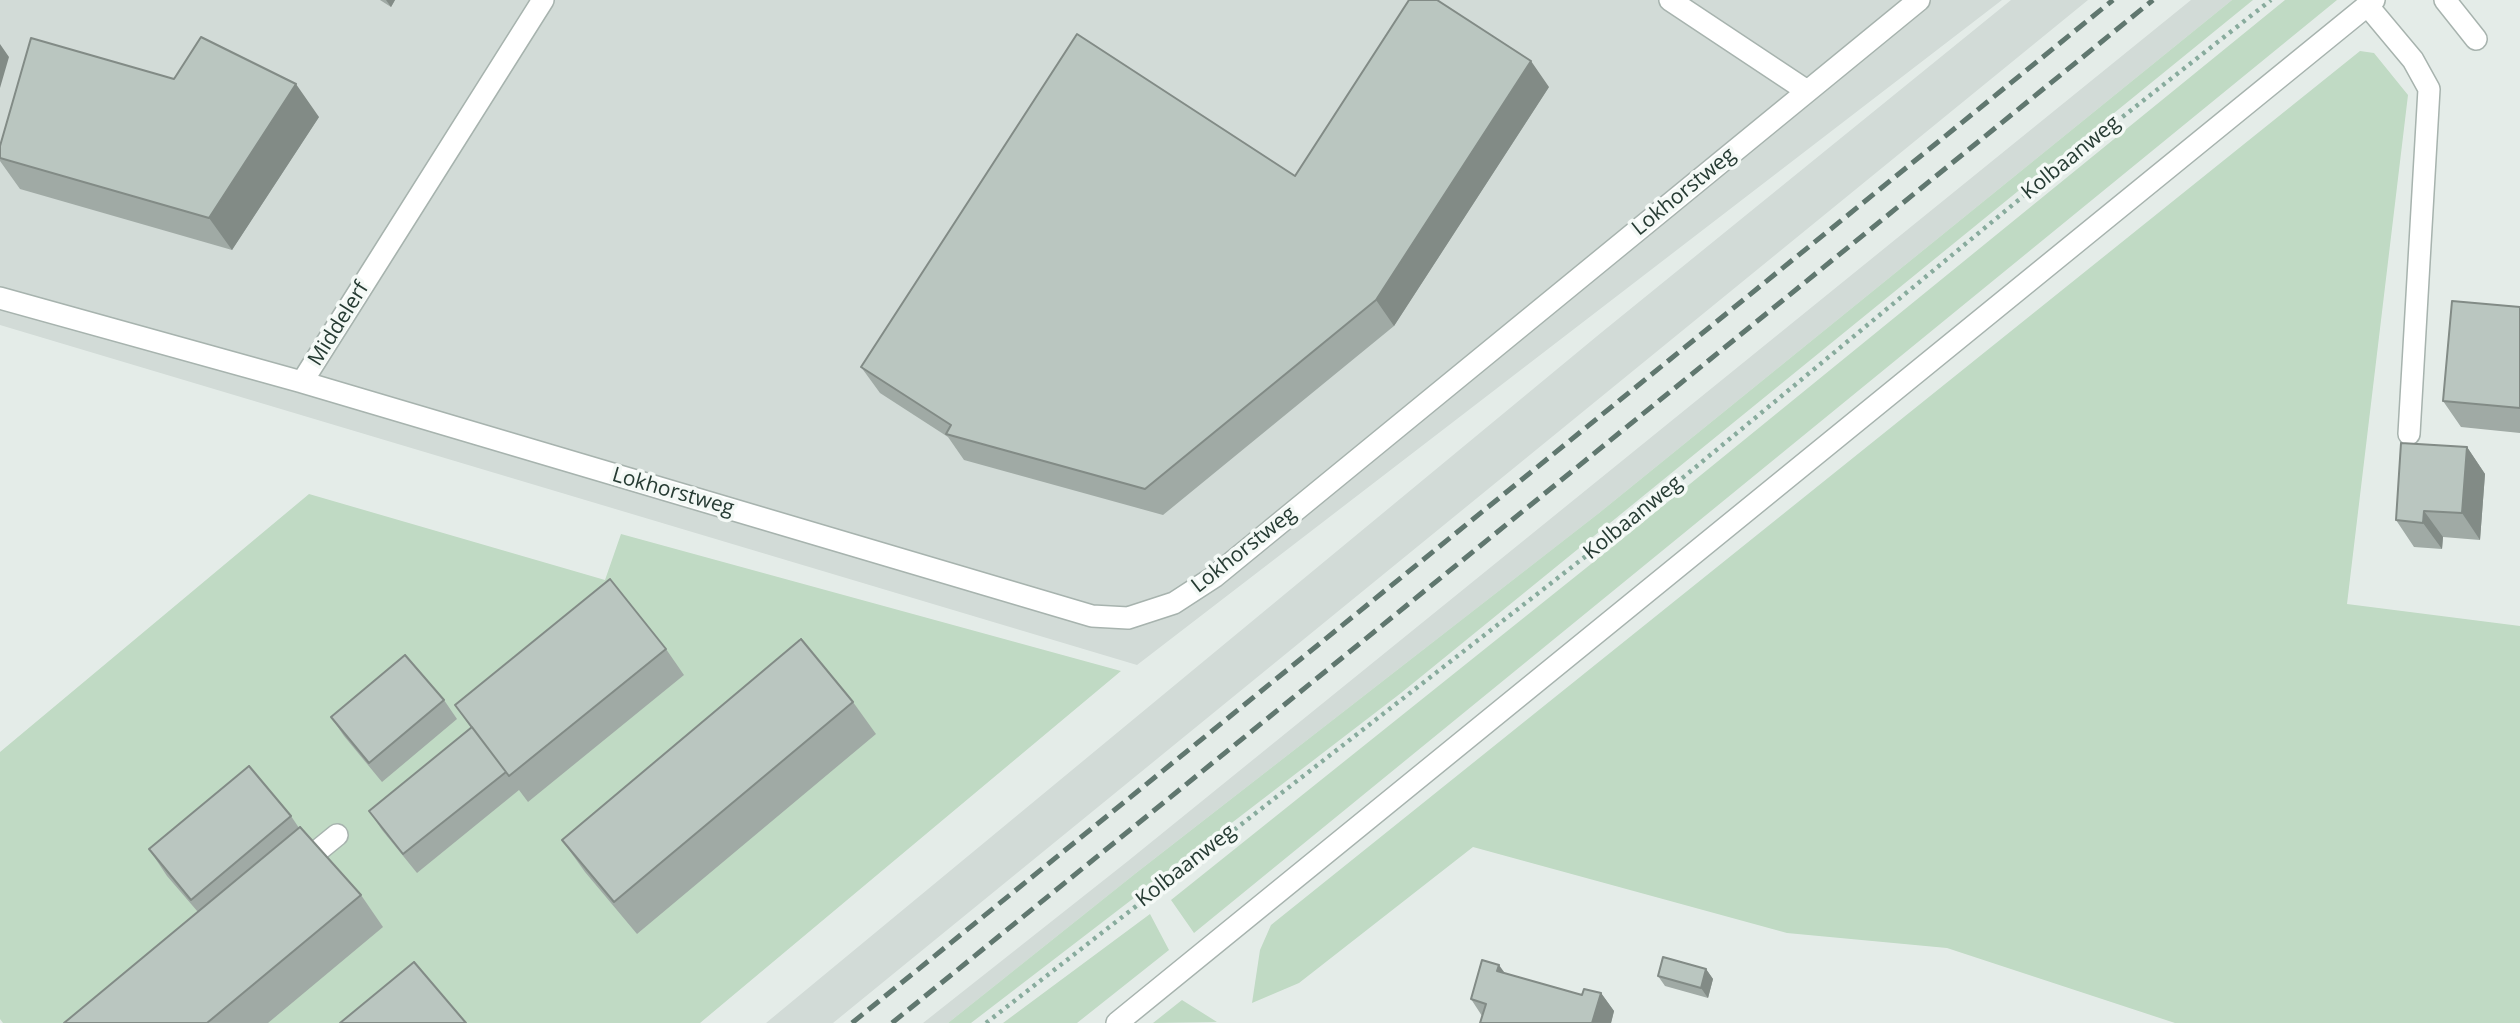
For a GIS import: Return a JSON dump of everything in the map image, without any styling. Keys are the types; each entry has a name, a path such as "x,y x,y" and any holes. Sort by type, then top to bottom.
{"street":[{"name":"Middelerf","path":"0,298 302,382 543,0"},
{"path":"1670,0 1807,91"},
{"name":"Lokhorstweg","path":"302,382 1093,616 1128,618 1174,603 1214,577 1919,0"},
{"path":"2445,0 2476,39"},
{"path":"1117,1023 2370,2 2413,60 2429,89 2409,434"},
{"path":"284,878 337,835"}],"path":[{"name":"Kolbaanweg","path":"986,1023 1622,528 2039,183 2271,0"}],"shaded area":[{"path":"0,0 2002,0 1137,665 0,325"},
{"path":"2011,0 2088,0 833,1023 766,1023 1602,332"},
{"path":"2191,0 2232,0 1599,513 1136,873 948,1023 923,1023 1128,861"}],"green space":[{"path":"2232,0 2253,0 1401,693 971,1023 948,1023 1136,873 1599,513"},
{"path":"2285,0 2337,0 1194,933 1171,900 1626,536"},
{"path":"2360,51 2374,53 2408,95 2347,604 2520,626 2520,1023 2175,1023 1947,948 1787,933 1473,847 1299,983 1252,1003 1260,950 1271,925"},
{"path":"309,494 605,580 621,534 1121,671 700,1023 3,1023 0,1019 0,752"},
{"path":"1150,914 1169,950 1077,1023 1003,1023"},
{"path":"1182,1000 1217,1022 1218,1022 1153,1023"}],"building":[{"path":"1409,0 1437,0 1531,61 1376,300 1145,489 946,434 951,425 861,367 1077,34 1295,176"},
{"path":"201,37 296,84 209,218 0,158 0,146 31,38 174,79"},
{"path":"2452,301 2520,307 2520,408 2443,401"},
{"path":"2401,443 2467,447 2462,513 2424,511 2423,523 2396,520"},
{"path":"610,579 666,649 509,776 455,705"},
{"path":"801,639 853,702 614,902 562,840"},
{"path":"405,655 444,700 369,763 331,717"},
{"path":"472,727 506,772 403,854 369,811"},
{"path":"249,766 291,816 191,900 149,849"},
{"path":"300,827 361,895 207,1023 64,1023"},
{"path":"1663,957 1706,969 1701,988 1658,976"},
{"path":"1482,960 1499,965 1497,971 1582,995 1584,989 1601,993 1592,1023 1480,1023 1486,1004 1471,999"},
{"path":"414,962 466,1023 340,1023"}],"railway":[{"path":"852,1023 2113,0"},
{"path":"892,1023 2153,0"}]}
